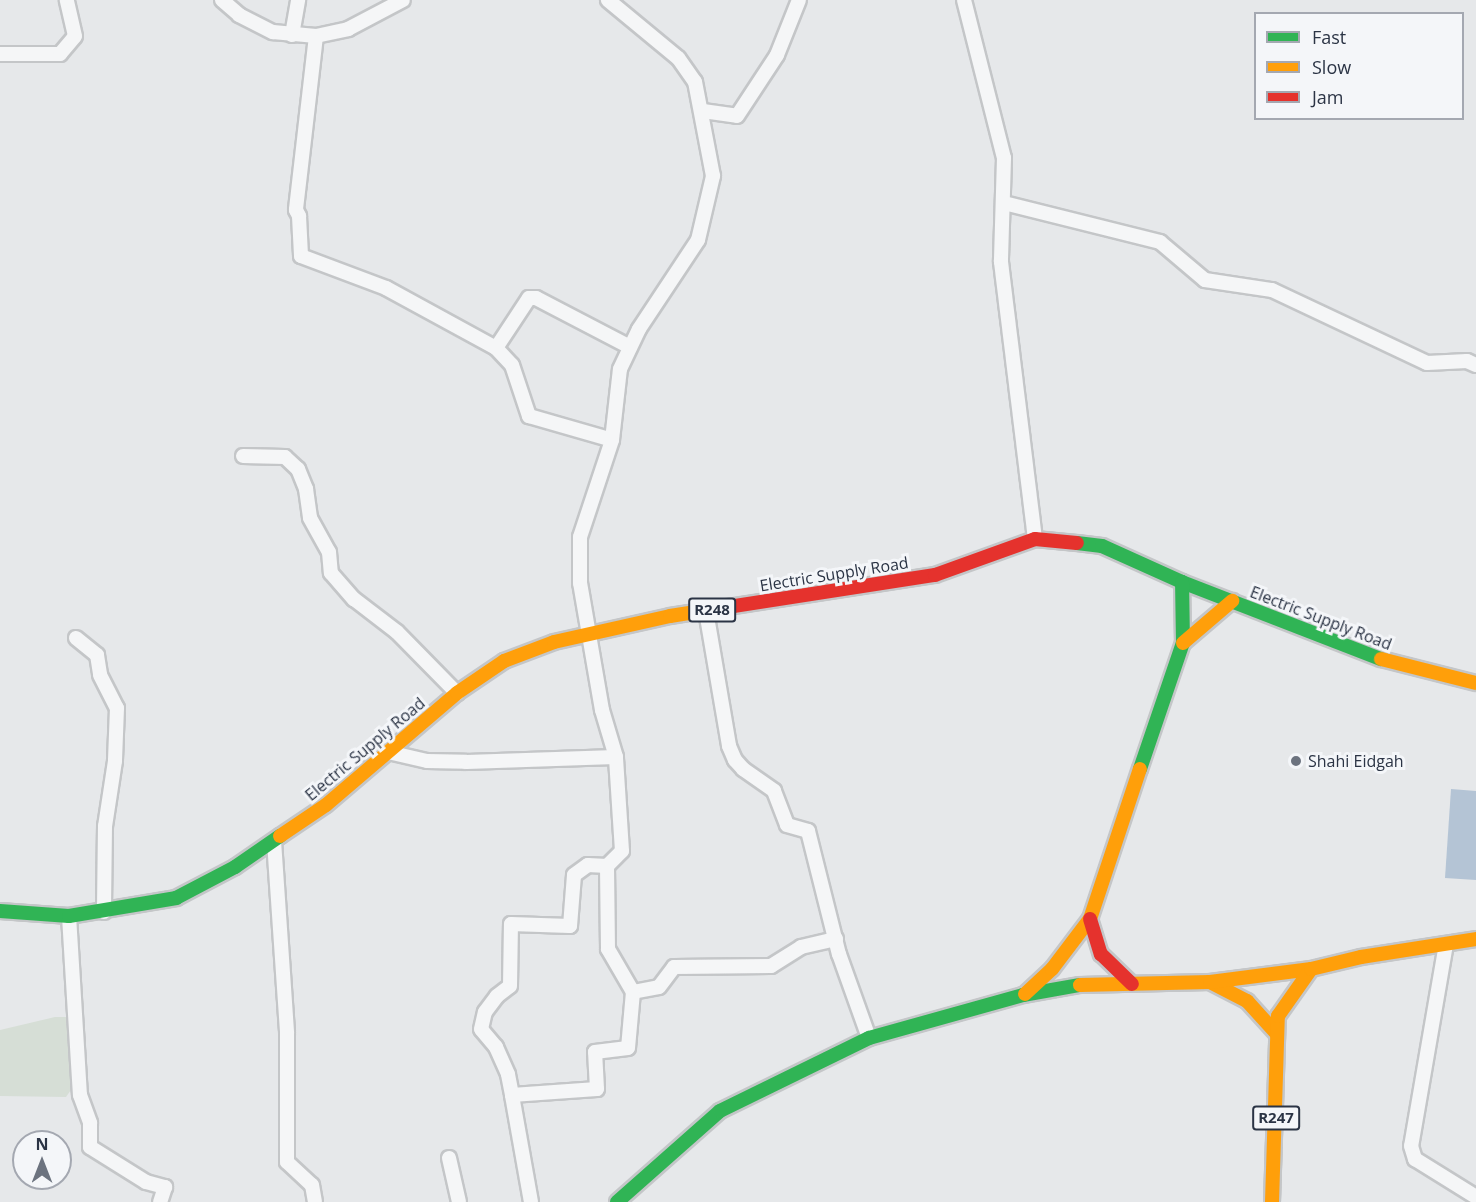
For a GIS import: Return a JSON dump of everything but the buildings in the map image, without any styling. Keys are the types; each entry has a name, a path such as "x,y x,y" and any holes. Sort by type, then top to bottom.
{"main road":[{"name":"Electric Supply Road","path":"0,912 69,916 104,912 176,898 236,867 326,805 457,693 504,661 554,642 706,611 935,574 1035,539 1102,546 1182,582 1375,657 1476,683"},
{"path":"1023,995 1052,969 1090,919 1183,644 1182,582"},
{"path":"1183,644 1232,602"},
{"path":"1090,919 1101,954 1132,984"},
{"path":"617,1202 720,1111 868,1038 1023,995 1077,985 1210,982 1311,969 1361,957 1476,939"},
{"name":"R247","path":"1272,1202 1276,1124 1276,1033 1283,1006 1311,969"},
{"path":"1210,982 1247,1001 1276,1033"}],"street":[{"path":"0,54 60,54 75,36 67,0"},
{"path":"222,0 247,19 273,32 316,36 348,29 403,0"},
{"path":"292,35 298,0"},
{"path":"512,1095 597,1089 595,1052 628,1048 633,992 608,949 607,866 622,851 616,757 602,710 588,635 580,583 580,537 612,440 620,369 639,329 698,240 713,176 703,111 695,82 678,58 623,10 608,0"},
{"path":"703,111 737,116 777,55 800,0"},
{"path":"964,0 1004,158 1001,262 1035,539"},
{"path":"316,36 296,210 300,216 301,256 386,288 496,348 512,365 529,416 612,440"},
{"path":"1004,203 1160,242 1205,280 1272,291 1427,363 1467,361 1476,365"},
{"path":"496,348 529,298 536,298 630,347"},
{"path":"243,456 285,457 298,469 306,489 310,518 329,552 332,573 354,599 397,632 457,693"},
{"path":"706,611 729,746 735,760 743,769 774,791 786,825 808,831 836,939 868,1038"},
{"path":"76,638 96,655 100,675 117,708 115,761 105,826 104,912"},
{"path":"388,752 427,761 466,762 616,757"},
{"path":"274,841 287,1034 287,1162 312,1185 315,1202"},
{"path":"531,1202 508,1074 496,1047 481,1029 485,1012 497,996 510,986 511,924 570,926 574,875 588,865 607,866"},
{"path":"69,916 80,1095 90,1123 90,1147 146,1182 165,1187 160,1202"},
{"path":"633,992 659,987 674,968 771,966 801,947 836,939"},
{"path":"1446,944 1411,1146 1415,1159 1476,1197"},
{"path":"449,1158 459,1202"}],"shaded area":[{"path":"55,1017 72,1017 75,1031 73,1087 66,1097 0,1096 0,1030"}],"water":[{"path":"1451,789 1476,791 1476,880 1445,878"}],"traffic: fast":[{"path":"1077,543 1102,546 1182,582 1381,659"},
{"path":"1140,769 1183,643 1182,582"},
{"path":"0,911 69,916 176,898 235,867 280,836"},
{"path":"617,1202 720,1111 869,1038 1023,995 1080,985"}],"traffic: slow":[{"path":"1183,643 1232,601"},
{"path":"280,836 326,805 457,693 504,661 554,642 670,616 734,606"},
{"path":"1381,659 1476,683"},
{"path":"1025,994 1052,969 1090,919 1140,769"},
{"path":"1272,1202 1278,1016 1311,969 1361,957 1476,939"},
{"path":"1080,985 1210,982 1311,969"},
{"path":"1210,982 1247,1001 1276,1033"}],"traffic: jam":[{"path":"734,606 935,575 1035,539 1077,543"},
{"path":"1090,919 1101,954 1132,984"}],"place":[{"name":"Shahi Eidgah","path":"1296,761"}]}
